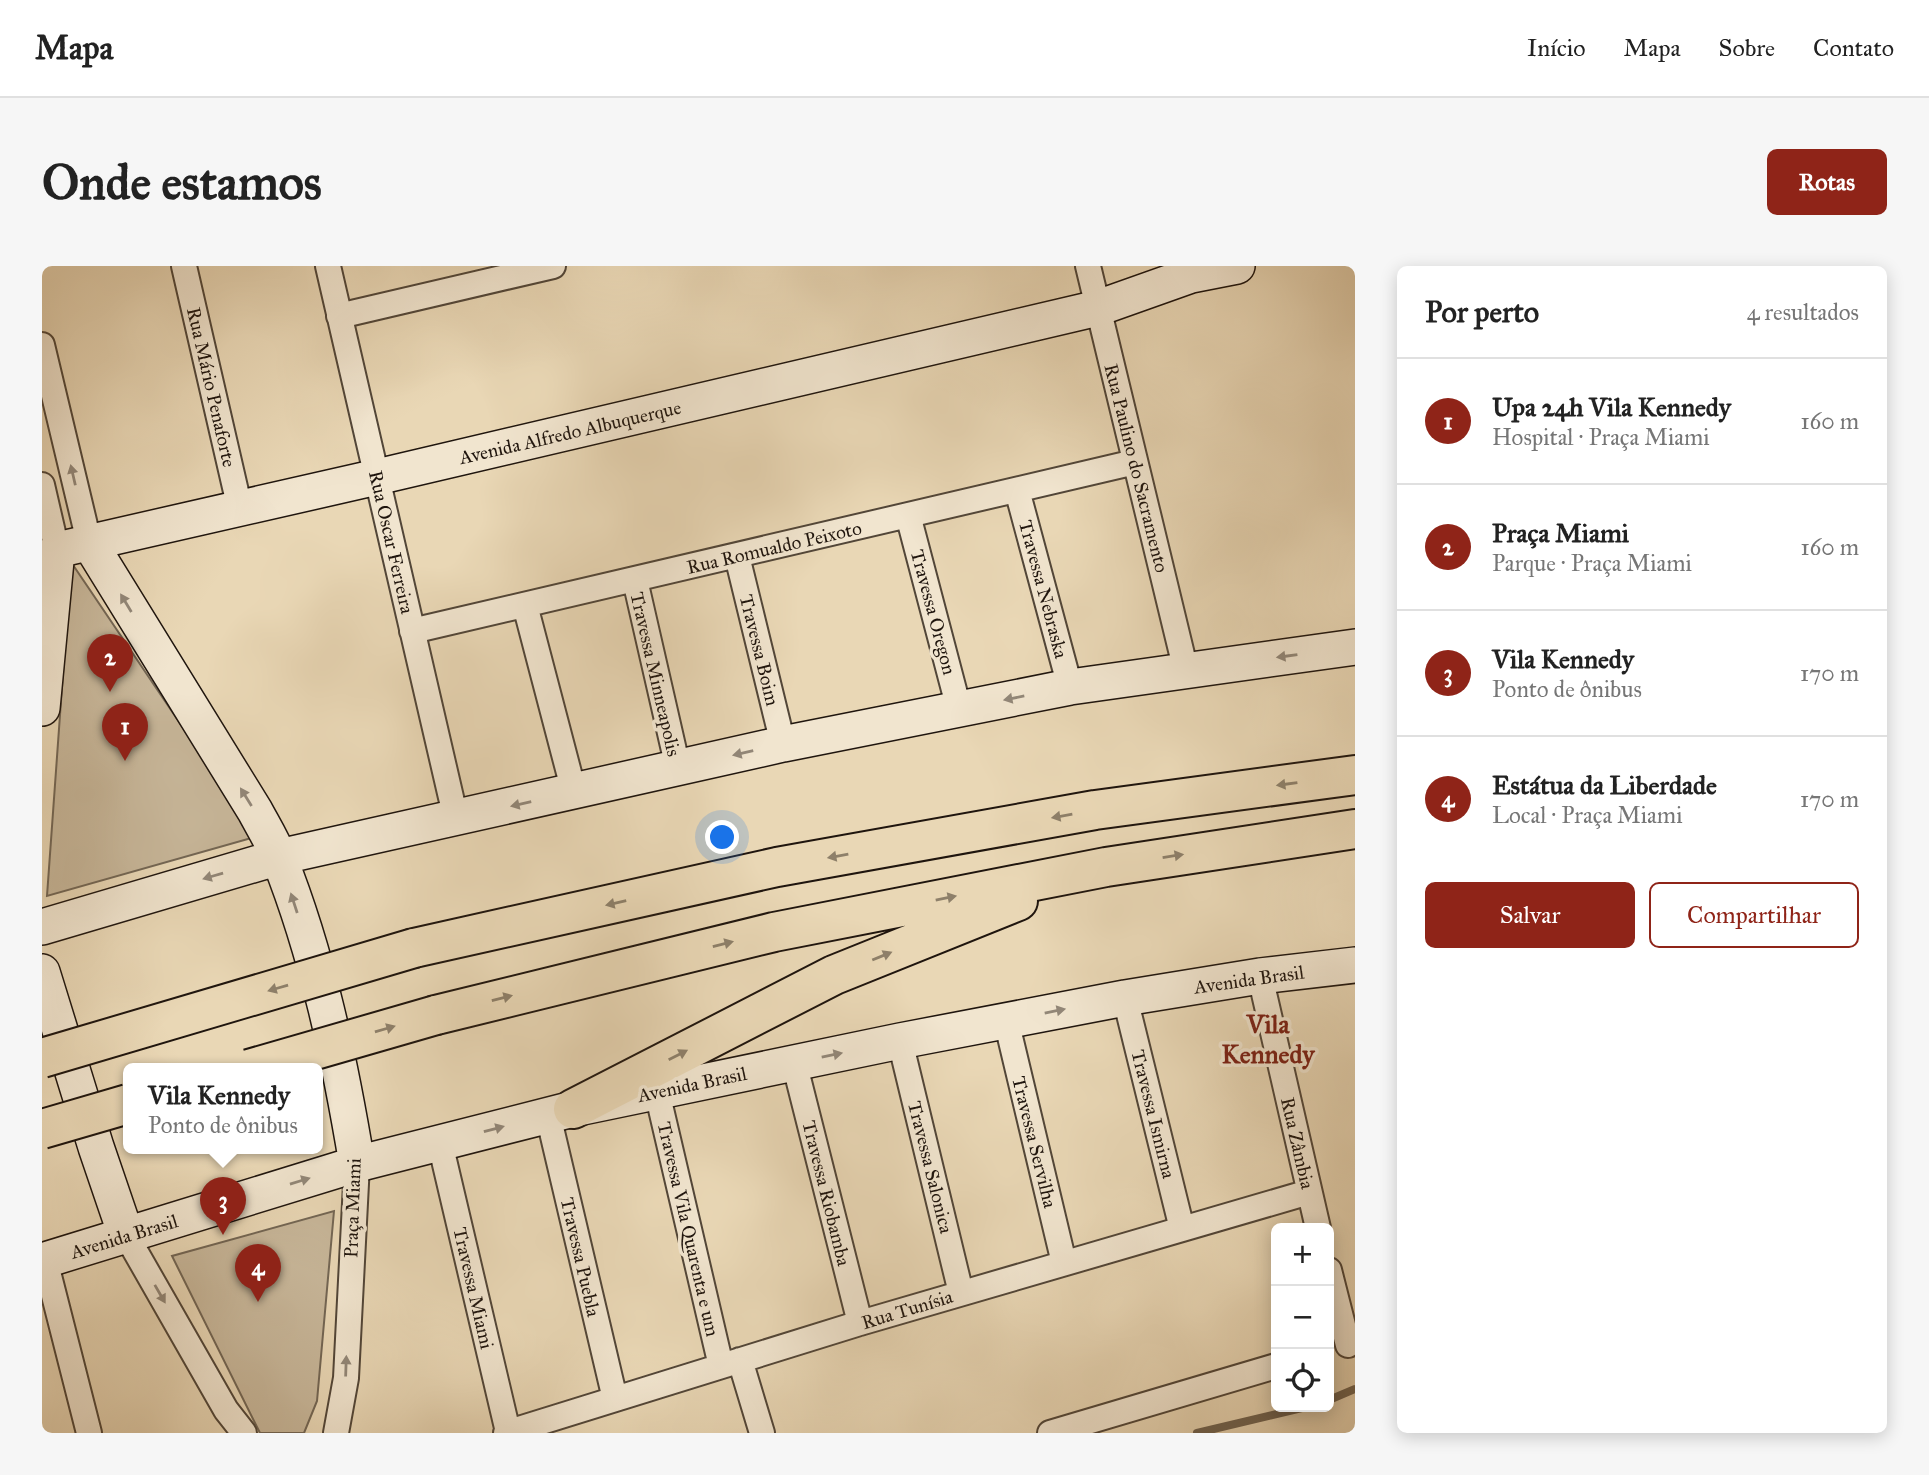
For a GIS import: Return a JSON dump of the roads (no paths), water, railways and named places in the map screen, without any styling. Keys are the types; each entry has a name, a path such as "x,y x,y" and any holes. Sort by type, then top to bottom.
{"highway":[{"path":"42,1058 414,948 778,867 1095,810 1355,775"},
{"path":"269,1063 436,1014 774,932 1106,867 1355,829"},
{"path":"560,1112 834,975 1106,867"},
{"path":"42,1129 123,1105"}],"street":[{"name":"Rua Mário Penaforte","path":"184,266 240,509"},
{"name":"Rua Oscar Ferreira","path":"327,266 456,819"},
{"path":"339,316 553,266"},
{"name":"Rua Paulino do Sacramento","path":"1088,266 1186,671"},
{"name":"Avenida Alfredo Albuquerque","path":"63,548 1098,308 1191,275 1237,266"},
{"path":"42,345 63,548 42,708"},
{"name":"Rua Romualdo Peixoto","path":"412,631 1135,462"},
{"path":"42,485 63,548"},
{"name":"Travessa Nebraska","path":"1017,490 1070,687"},
{"name":"Travessa Oregon","path":"908,515 960,709"},
{"name":"Praça Miami","path":"63,548 255,811 279,857 309,949 343,1077 356,1164 346,1378 336,1433"},
{"name":"Travessa Boim","path":"737,556 783,744"},
{"name":"Travessa Minneapolis","path":"635,580 678,768"},
{"path":"525,605 574,792"},
{"path":"42,927 279,857 783,744 1070,687 1355,647"},
{"name":"Avenida Brasil","path":"43,1261 356,1164 560,1112 1006,1020 1260,976 1355,965"},
{"path":"42,972 126,1235 226,1410 244,1433"},
{"name":"Rua Zâmbia","path":"1260,976 1317,1223"},
{"name":"Travessa Ismirna","path":"1125,998 1182,1229"},
{"name":"Travessa Servilha","path":"1006,1020 1065,1264"},
{"name":"Travessa Salonica","path":"900,1041 961,1293"},
{"name":"Travessa Riobamba","path":"794,1062 860,1323"},
{"name":"Travessa Vila Quarenta e um","path":"657,1092 731,1363 762,1433"},
{"name":"Travessa Puebla","path":"560,1112 615,1399"},
{"name":"Travessa Miami","path":"440,1143 507,1433"},
{"name":"Rua Tunísia","path":"507,1433 860,1323 1309,1192"},
{"path":"43,1261 89,1433"},
{"path":"1332,1286 1344,1346"},
{"path":"1050,1433 1271,1367"}],"waterway":[{"path":"1334,1398 1355,1389"},
{"path":"1197,1433 1285,1412"}],"place":[{"name":"Praça Miami","path":"110,692"},
{"name":"Upa 24h Vila Kennedy","path":"125,761"},
{"name":"Vila Kennedy","path":"223,1235"},
{"name":"Estátua da Liberdade","path":"258,1302"}],"district":[{"name":"Vila Kennedy","path":"1268,1039"}]}
